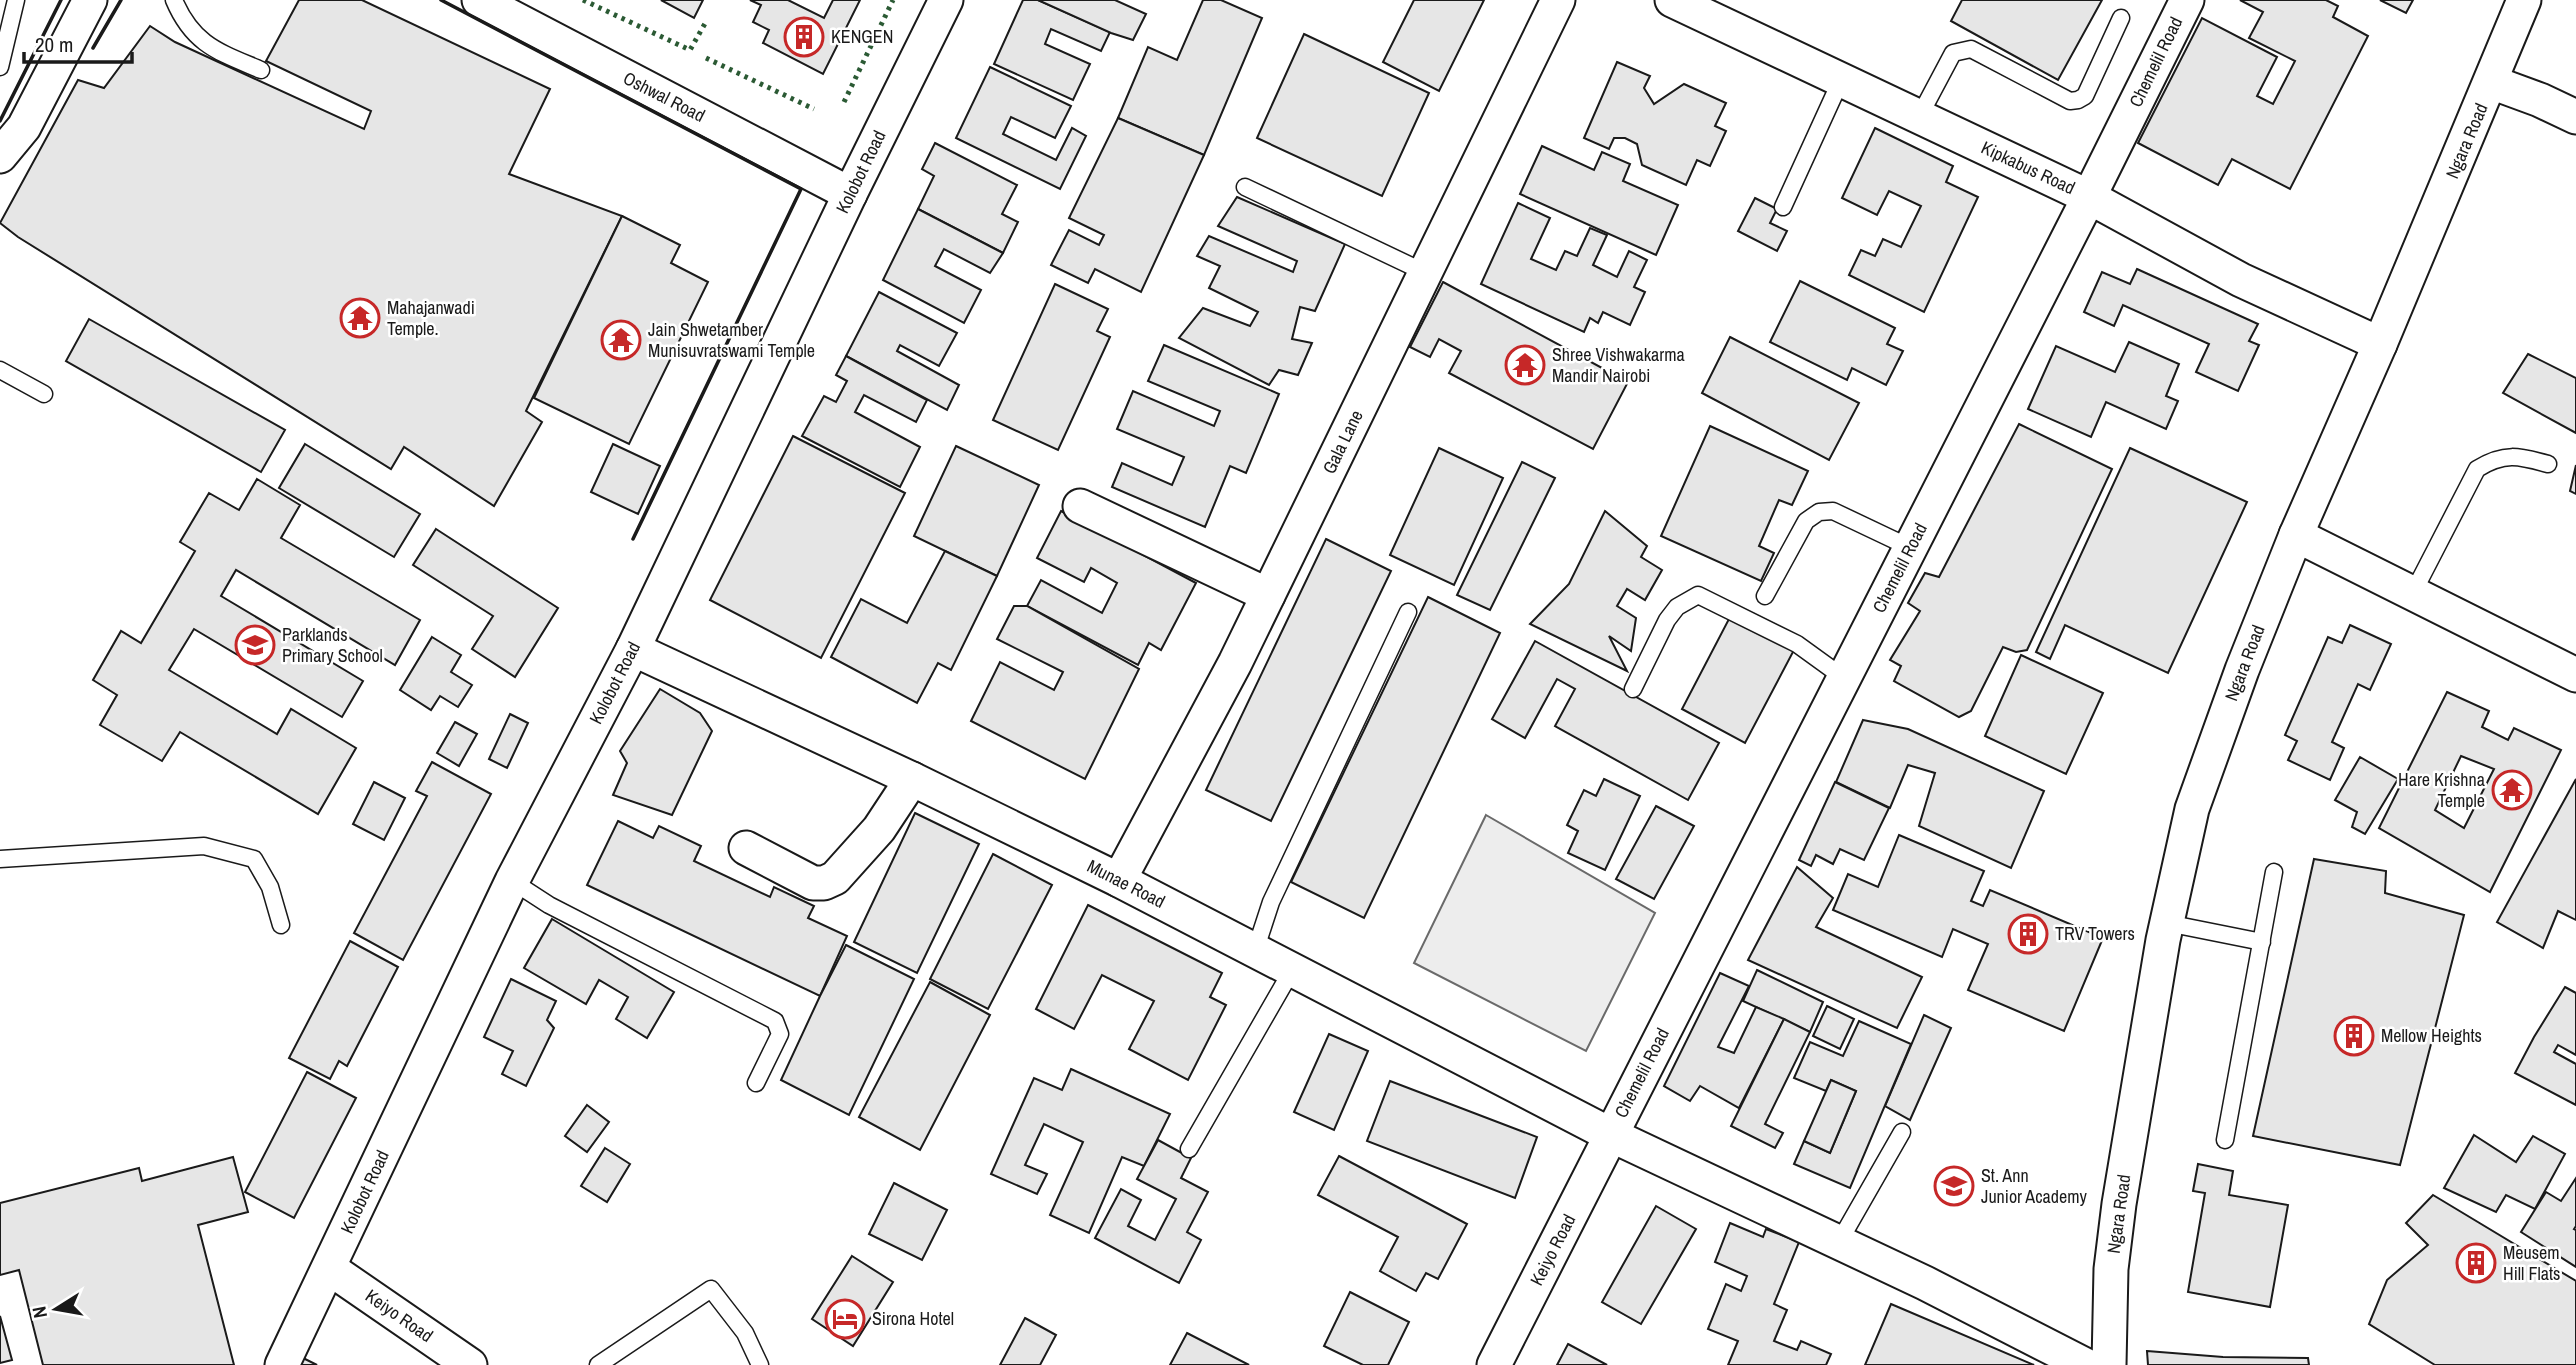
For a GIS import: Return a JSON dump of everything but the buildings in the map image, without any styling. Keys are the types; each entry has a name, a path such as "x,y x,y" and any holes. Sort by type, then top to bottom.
{"street":[{"path":"0,156 24,127 90,0"},
{"name":"Kolobot Road","path":"282,1365 512,881 633,649 850,194 946,0"},
{"name":"Gala Lane","path":"1119,880 1235,663 1558,0"},
{"name":"Kipkabus Road","path":"1672,0 2090,197 2241,280 2380,344"},
{"name":"Chemelil Road","path":"1611,1135 2090,197 2187,0"},
{"name":"Ngara Road","path":"2109,1365 2111,1269 2119,1204 2167,923 2192,809 2242,670 2296,535 2380,344 2524,0"},
{"name":"Oshwal Road","path":"498,5 850,194"},
{"path":"2491,82 2576,117"},
{"path":"1080,506 1268,595"},
{"path":"2296,535 2576,676"},
{"name":"Munae Road","path":"633,649 912,779 1119,880 1611,1135 1925,1283 2085,1365"},
{"path":"746,848 813,883 824,883 835,878 879,828 912,779"},
{"name":"Keiyo Road","path":"1494,1365 1611,1135"},
{"name":"Keiyo Road","path":"329,1268 470,1365"}],"lane":[{"path":"0,67 16,0"},
{"path":"174,0 182,20 202,41 261,70"},
{"path":"1919,117 1953,53 1971,49 2070,100 2078,100 2084,96 2120,18"},
{"path":"1783,207 1841,80"},
{"path":"1245,187 1426,273"},
{"path":"0,370 44,394"},
{"path":"2413,593 2477,470 2494,459 2514,456 2548,464"},
{"path":"1765,596 1806,521 1819,512 1833,511 1911,548"},
{"path":"1633,689 1667,620 1677,607 1698,595 1797,644 1844,678"},
{"path":"1255,951 1271,902 1408,612"},
{"path":"0,859 204,846 254,859 270,887 281,925"},
{"path":"2225,1140 2274,872"},
{"path":"512,881 550,905 775,1021 780,1034 757,1083"},
{"path":"2167,923 2262,942"},
{"path":"1189,1149 1293,970"},
{"path":"1839,1242 1902,1132"},
{"path":"598,1365 712,1289 745,1333 760,1365"}],"shaded area":[{"path":"1486,815 1655,913 1586,1051 1414,963"}],"hedge":[{"path":"583,0 690,50 707,20"},
{"path":"844,102 893,0"},
{"path":"706,58 814,109"}],"wall":[{"path":"0,121 61,0"},
{"path":"93,48 121,0"},
{"path":"441,0 801,189 633,539"}],"place":[{"name":"KENGEN","path":"804,37"},
{"name":"Mahajanwadi Temple.","path":"360,318"},
{"name":"Jain Shwetamber Munisuvratswami Temple","path":"621,340"},
{"name":"Shree Vishwakarma Mandir Nairobi","path":"1525,365"},
{"name":"Parklands Primary School","path":"255,645"},
{"name":"Hare Krishna Temple","path":"2512,790"},
{"name":"TRV Towers","path":"2028,934"},
{"name":"Mellow Heights","path":"2354,1036"},
{"name":"St. Ann Junior Academy","path":"1954,1186"},
{"name":"Meusem Hill Flats","path":"2476,1263"},
{"name":"Sirona Hotel","path":"845,1319"}]}
